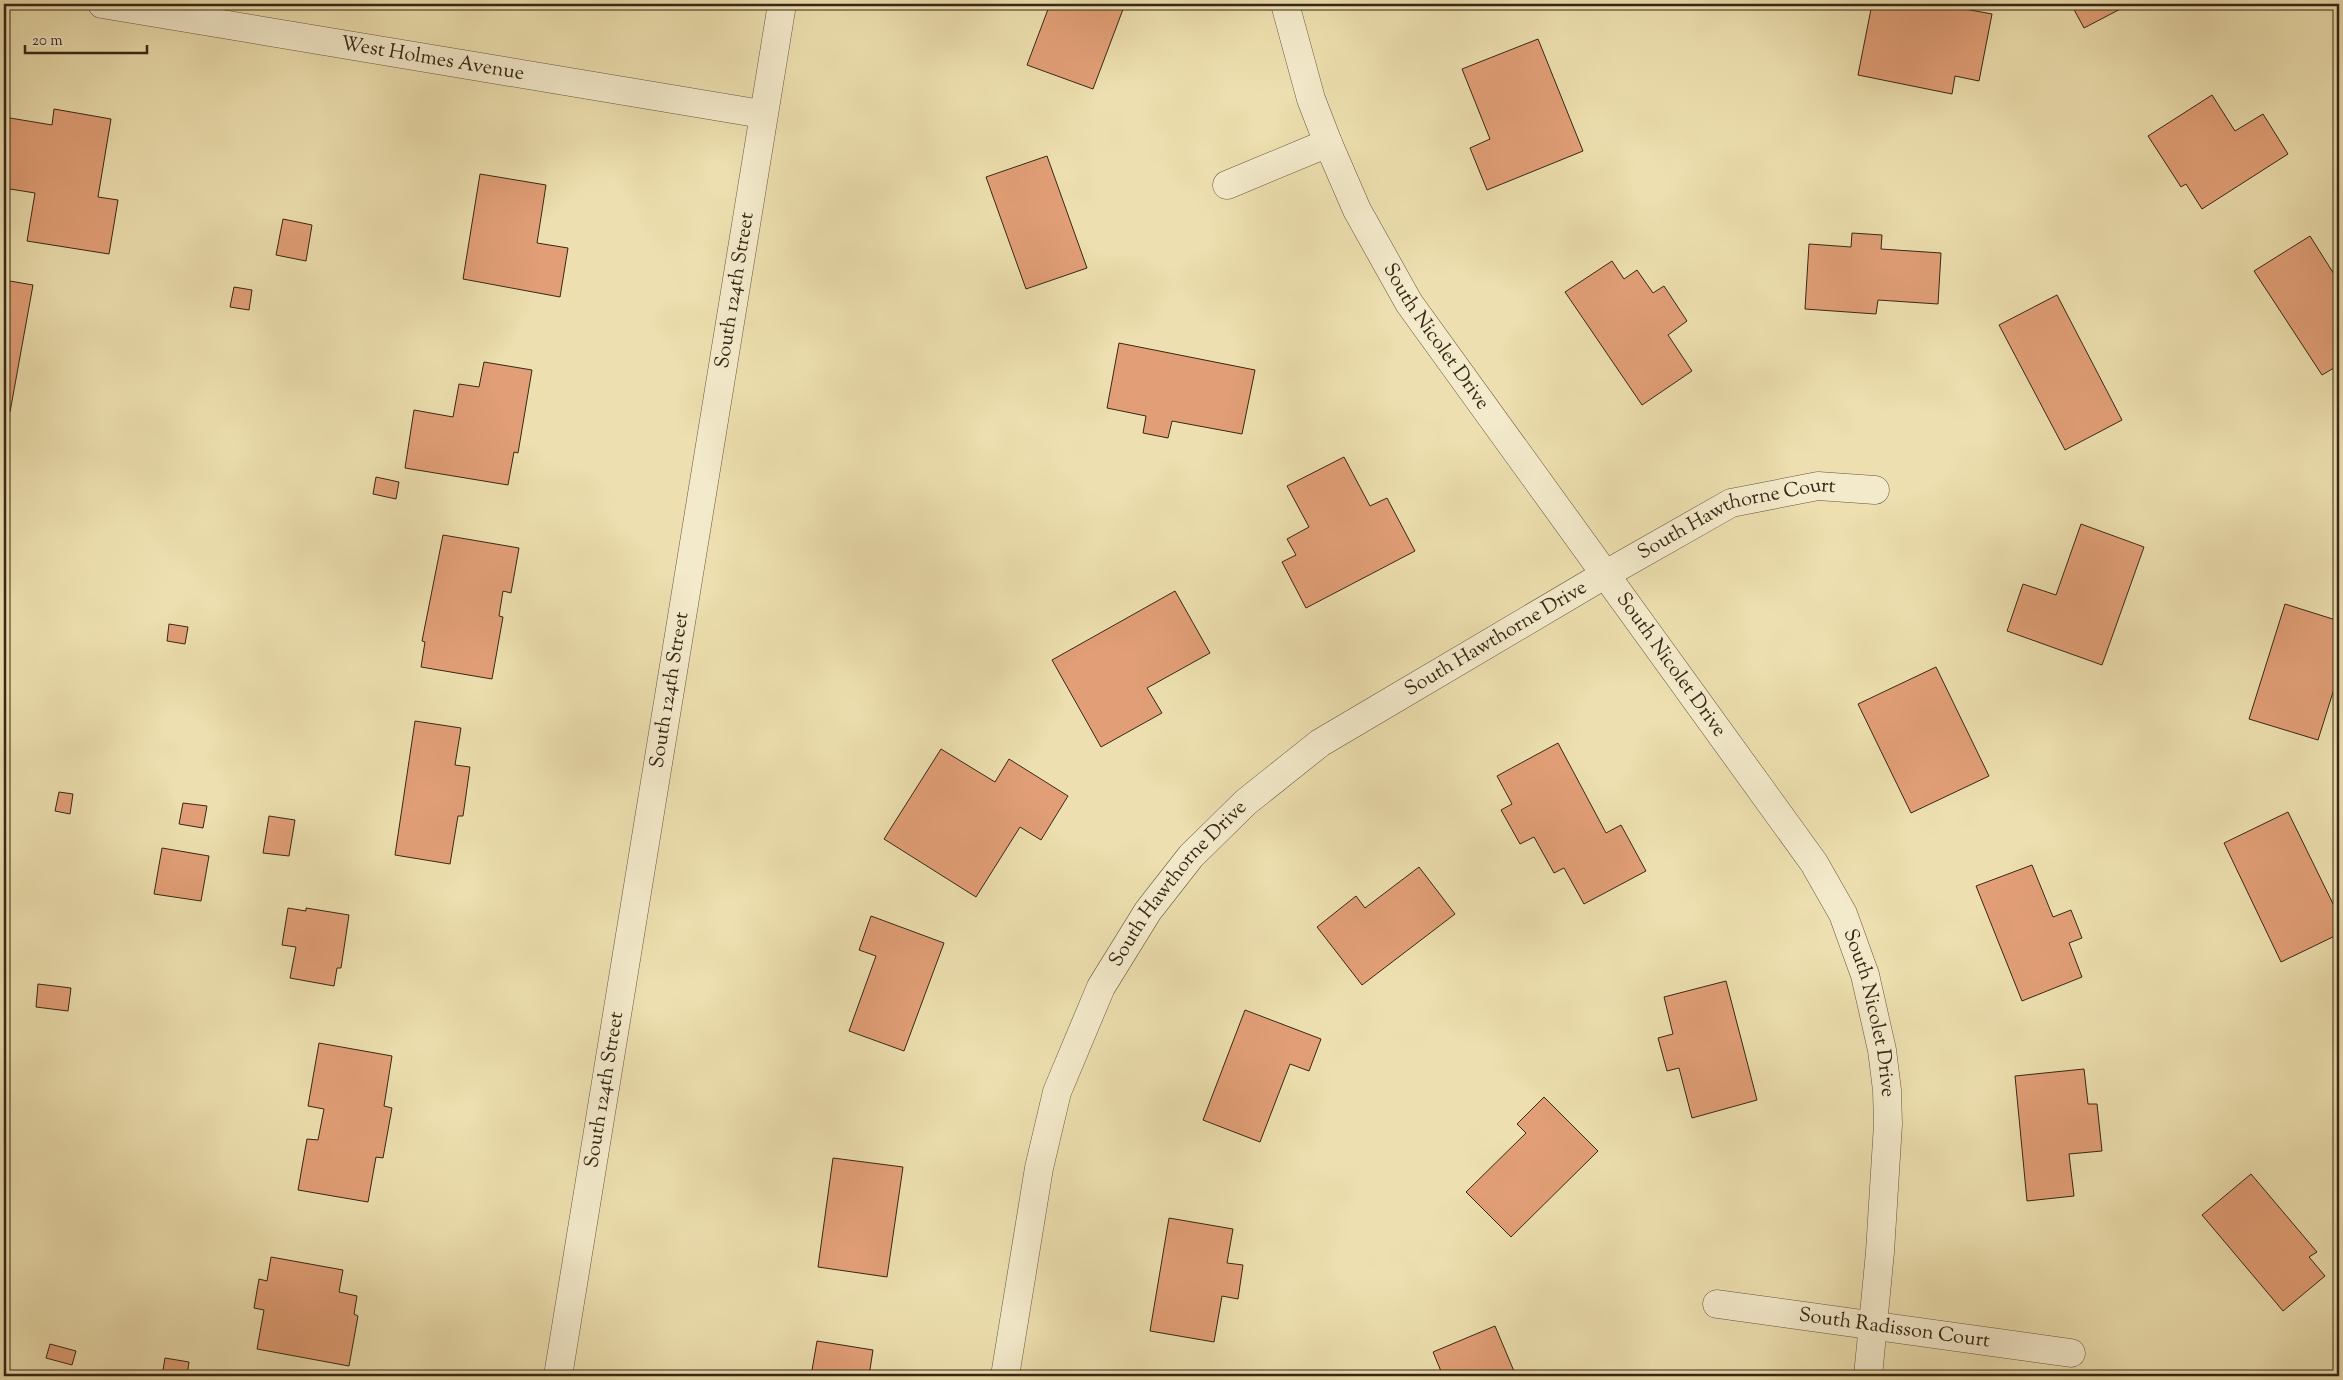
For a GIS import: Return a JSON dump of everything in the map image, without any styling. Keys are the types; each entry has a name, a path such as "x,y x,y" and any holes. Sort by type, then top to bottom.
{"street":[{"name":"West Holmes Avenue","path":"102,4 762,114"},
{"name":"South 124th Street","path":"558,1376 762,114 782,4"},
{"name":"South Nicolet Drive","path":"1285,4 1311,99 1328,143 1358,210 1409,303 1814,863 1843,914 1865,975 1882,1050 1888,1109 1880,1252 1868,1376"},
{"path":"1227,186 1328,143"},
{"name":"South Hawthorne Court","path":"1606,574 1731,503 1818,486 1875,490"},
{"name":"South Hawthorne Drive","path":"1005,1376 1039,1168 1057,1092 1102,987 1148,911 1191,856 1246,802 1320,743 1606,574"},
{"name":"South Radisson Court","path":"1717,1304 2071,1353"}],"building":[{"path":"1050,4 1125,4 1093,89 1027,65"},
{"path":"1872,4 1938,4 1992,14 1979,81 1955,76 1952,94 1858,75"},
{"path":"2071,4 2130,4 2084,28"},
{"path":"1538,39 1583,151 1487,190 1470,148 1490,139 1462,69"},
{"path":"2212,95 2235,131 2263,114 2288,154 2202,209 2186,184 2181,187 2148,136"},
{"path":"54,109 111,119 98,197 118,200 109,254 27,241 35,193 4,188 4,117 52,125"},
{"path":"1047,156 1087,268 1026,289 986,177"},
{"path":"480,174 546,185 537,243 568,248 560,297 463,279"},
{"path":"283,219 312,225 306,261 276,255"},
{"path":"1852,233 1882,235 1881,249 1941,253 1938,304 1878,300 1876,314 1805,309 1809,244 1851,247"},
{"path":"2310,236 2339,282 2339,307 2337,308 2339,311 2339,365 2322,375 2254,271"},
{"path":"1612,261 1624,279 1637,270 1653,293 1664,286 1687,321 1668,335 1692,371 1642,405 1565,292"},
{"path":"4,280 33,285 10,412 4,411"},
{"path":"234,287 252,290 249,310 230,307"},
{"path":"2057,295 2122,420 2065,450 1999,325"},
{"path":"1119,343 1255,370 1242,434 1172,421 1168,438 1143,433 1146,416 1107,408"},
{"path":"484,362 532,370 518,453 514,452 508,485 405,468 414,410 453,417 459,384 479,387"},
{"path":"1344,457 1370,506 1387,498 1415,551 1306,608 1282,562 1296,555 1287,539 1309,527 1287,486"},
{"path":"376,477 399,482 396,499 373,494"},
{"path":"2081,524 2144,547 2102,665 2007,631 2023,584 2056,595"},
{"path":"443,535 519,548 511,593 503,591 499,616 503,617 492,679 421,667 425,642 422,641"},
{"path":"1175,591 1210,653 1147,688 1162,713 1101,747 1052,660"},
{"path":"2285,604 2339,621 2339,673 2318,740 2249,719"},
{"path":"169,624 188,627 185,644 167,641"},
{"path":"1936,667 1989,776 1911,813 1858,704"},
{"path":"415,721 461,728 455,765 470,767 463,816 458,816 450,864 395,855"},
{"path":"1558,743 1606,833 1621,825 1646,871 1584,904 1564,868 1554,873 1534,837 1520,844 1501,810 1512,804 1497,776"},
{"path":"941,749 995,782 1009,759 1068,796 1041,840 1020,827 976,897 884,839"},
{"path":"59,792 73,794 70,814 55,811"},
{"path":"183,803 207,806 203,828 179,824"},
{"path":"2288,812 2339,916 2339,934 2281,962 2224,843"},
{"path":"269,816 295,820 289,856 263,853"},
{"path":"162,848 209,856 201,901 154,894"},
{"path":"2032,865 2053,917 2071,910 2082,938 2069,943 2082,977 2022,1001 1976,886"},
{"path":"1419,867 1455,914 1362,985 1317,927 1356,896 1365,908"},
{"path":"288,908 306,911 306,908 349,915 341,968 337,968 334,986 290,978 296,947 282,945"},
{"path":"871,916 944,943 904,1051 849,1031 876,956 859,950"},
{"path":"1726,981 1757,1100 1692,1118 1679,1068 1667,1071 1658,1038 1673,1034 1664,997"},
{"path":"38,984 71,988 68,1011 36,1007"},
{"path":"1245,1010 1321,1039 1309,1071 1290,1064 1260,1142 1203,1120"},
{"path":"319,1043 392,1056 384,1106 392,1108 383,1158 376,1157 368,1202 298,1190 307,1139 318,1140 324,1109 308,1106"},
{"path":"2084,1069 2088,1104 2097,1104 2102,1151 2069,1154 2074,1196 2027,1201 2015,1076"},
{"path":"1544,1097 1598,1151 1511,1237 1466,1192 1526,1133 1517,1124"},
{"path":"833,1158 903,1167 887,1277 818,1267"},
{"path":"2251,1174 2317,1252 2309,1257 2325,1276 2283,1311 2202,1215"},
{"path":"1169,1218 1233,1229 1227,1263 1243,1265 1238,1299 1222,1296 1214,1342 1150,1331"},
{"path":"271,1257 343,1270 339,1292 357,1296 354,1314 358,1316 349,1366 257,1349 264,1310 254,1308 259,1279 267,1281"},
{"path":"1495,1326 1516,1376 1443,1376 1433,1352"},
{"path":"817,1341 873,1350 869,1376 811,1376"},
{"path":"50,1344 76,1351 72,1365 46,1358"},
{"path":"165,1358 189,1362 187,1376 162,1376"}]}
